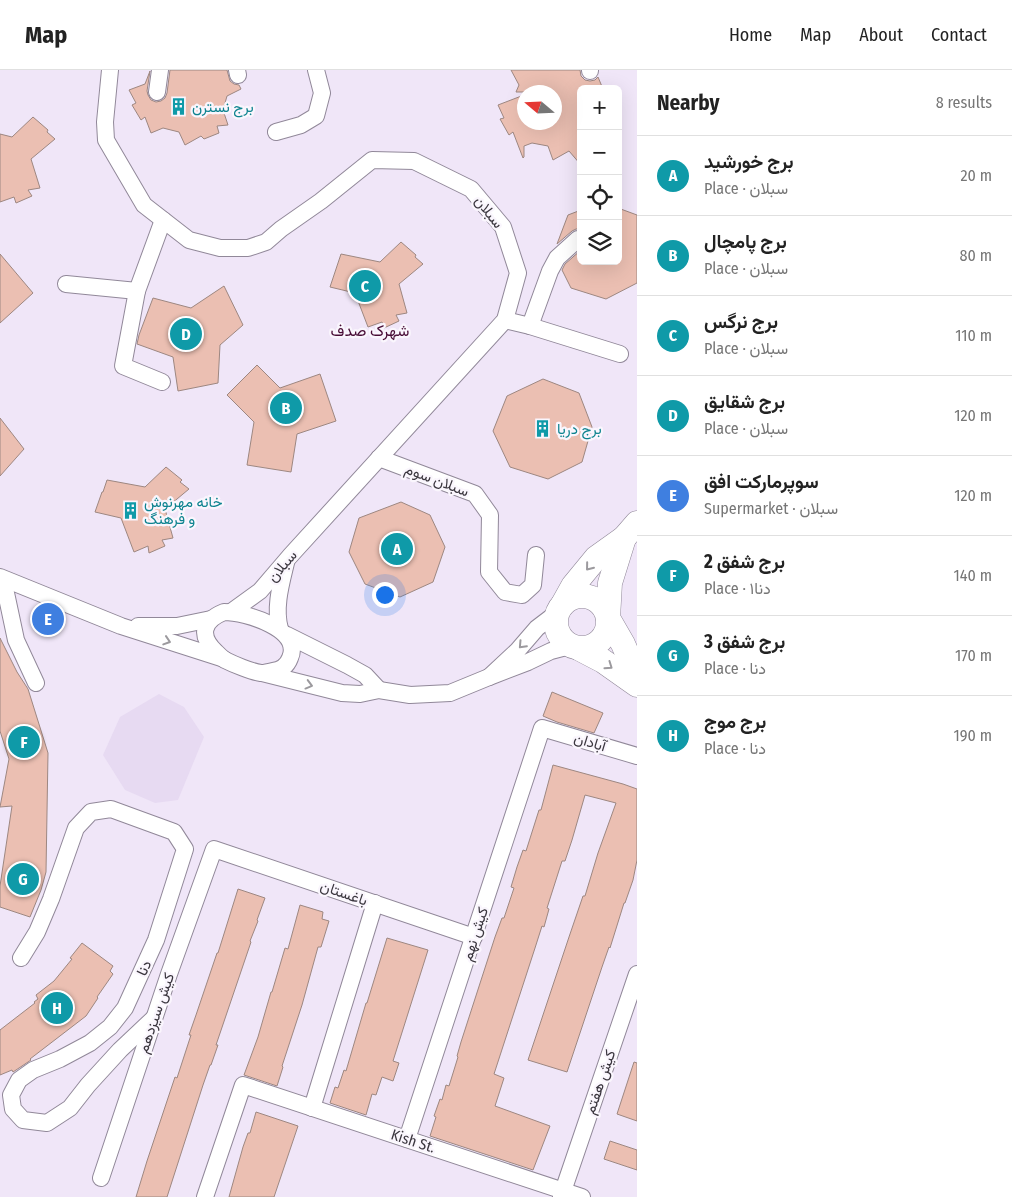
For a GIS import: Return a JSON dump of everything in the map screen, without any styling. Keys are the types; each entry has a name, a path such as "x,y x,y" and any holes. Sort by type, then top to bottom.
{"main road":[{"path":"631,530 596,558 573,586 560,608 556,622 562,640 603,661 637,685"},
{"path":"575,647 589,648 598,644 605,636 608,627 610,583 631,530"},
{"path":"560,608 571,598 580,596 590,596 599,601 605,608 608,618 623,644 637,676"}],"street":[{"name":"سبلان","path":"110,70 105,122 106,140 144,205 189,240 220,248 248,248 266,242 372,160 414,161 471,190 503,227 518,273 504,320 260,591 231,612"},
{"path":"157,92 160,70"},
{"path":"276,132 301,125 316,116 322,93 316,70"},
{"path":"162,382 123,366 137,291 163,220"},
{"path":"530,326 550,271 557,258 577,240"},
{"path":"66,284 137,291"},
{"path":"504,320 530,326 620,354"},
{"name":"سبلان سوم","path":"379,458 475,494 490,515 489,572 505,592 522,595 533,586 536,555"},
{"path":"262,673 279,670 288,664 292,654 291,643 278,621 279,594 286,561"},
{"path":"1,578 121,626 224,659 242,667 342,693 360,694 379,690 410,695 450,693 551,651 575,647"},
{"path":"1,578 16,640 36,683"},
{"path":"489,677 560,608"},
{"path":"121,626 177,626 210,619 224,612 231,612 251,617 284,632 364,675 379,690"},
{"path":"210,619 205,628 205,640 224,659"},
{"name":"آبادان","path":"542,728 637,756"},
{"name":"کیش نهم","path":"407,1139 542,728"},
{"name":"دنا","path":"21,958 37,932 51,900 76,828 91,812 111,809 174,832 185,849 156,940 125,1008 110,1027 90,1043 60,1059 33,1070 19,1080 11,1095 13,1109 23,1120 47,1123 70,1108 120,1050 154,1018"},
{"name":"باغستان","path":"214,849 474,936"},
{"name":"کیش سیزدهم","path":"101,1178 172,965 214,849"},
{"path":"312,1108 376,904"},
{"name":"کیش هفتم","path":"562,1194 637,974"},
{"name":"Kish St.","path":"205,1197 243,1085 407,1139 562,1194 582,1197"}],"shaded area":[{"path":"159,694 184,707 204,737 178,800 155,803 125,790 103,755 120,717"}],"building":[{"name":"برج نسترن","path":"170,70 227,70 230,81 239,85 241,89 227,96 223,110 228,125 217,126 219,133 204,139 201,136 185,145 179,132 163,128 151,133 145,117 141,120 132,105 136,103 129,90 145,84 150,71 148,95 151,100 161,101 167,93"},
{"path":"511,70 580,70 581,76 585,80 595,80 598,77 601,85 577,85 577,160 569,151 553,160 548,146 532,143 524,146 523,158 513,132 509,135 500,119 504,118 498,105 517,98 517,130 562,130 562,85 519,85"},
{"path":"33,117 55,139 31,159 40,188 28,190 32,196 16,203 14,197 0,202 0,134 12,137"},
{"path":"622,209 637,215 637,283 606,299 571,288 562,270 565,264 577,254 577,265 622,265"},
{"path":"577,212 577,229 557,244 568,215"},
{"path":"401,242 423,264 399,284 407,313 396,315 399,321 384,328 382,322 368,327 355,293 330,287 341,254 380,262"},
{"path":"0,254 33,293 0,323"},
{"path":"224,286 243,325 220,345 218,383 178,391 173,357 137,344 153,298 191,308"},
{"path":"257,365 280,388 320,374 336,421 297,434 291,472 247,465 254,422 227,395"},
{"name":"برج دریا","path":"543,379 579,393 592,427 582,462 548,479 510,467 493,431 507,396"},
{"path":"0,418 24,449 0,476"},
{"name":"خانه مهرنوش و فرهنگ","path":"166,467 182,480 180,482 189,489 165,509 173,538 162,540 165,546 149,553 148,546 134,552 121,518 95,512 102,492 107,480 145,487"},
{"path":"401,502 430,515 445,547 433,582 400,597 365,584 349,552 359,518"},
{"path":"0,638 28,689 48,753 46,872 30,917 0,907 0,886 12,806 0,807 9,759 0,731"},
{"path":"552,692 603,713 594,733 543,716"},
{"path":"553,765 637,789 637,860 633,880 567,1072 528,1060 616,803 585,795 565,861 562,861 547,908 549,909 544,927 542,926 494,1074 504,1078 495,1106 550,1126 533,1170 430,1136 436,1117 434,1116 440,1099 442,1100 446,1085 449,1086 461,1042 495,937 502,918 504,918 514,888 511,887 517,867 523,850 526,851 539,810 541,810"},
{"path":"238,889 265,898 216,1045 218,1045 167,1197 136,1197 175,1077 177,1078 191,1035 189,1035"},
{"path":"300,905 323,912 322,919 329,921 321,947 318,947 277,1086 244,1075 258,1037 285,948 288,949"},
{"path":"387,938 428,950 393,1061 399,1063 393,1081 382,1077 376,1095 372,1094 366,1115 330,1103 335,1087 338,1088 344,1070 346,1071"},
{"path":"82,943 113,966 110,971 113,974 86,1016 31,1060 13,1072 12,1070 0,1075 0,1030 35,1003 38,999 36,995 54,981"},
{"path":"634,1062 637,1063 637,1121 617,1114"},
{"path":"256,1112 298,1126 274,1197 229,1197 243,1147 248,1133 250,1133"},
{"path":"610,1141 637,1150 637,1170 604,1159"}],"place":[{"name":"برج نسترن","path":"178,107"},
{"name":"برج نرگس","path":"365,286"},
{"name":"برج شقایق","path":"186,334"},
{"name":"برج پامچال","path":"286,408"},
{"name":"برج دریا","path":"543,429"},
{"name":"خانه مهرنوش و فرهنگ","path":"130,511"},
{"name":"برج خورشید","path":"397,549"},
{"name":"سوپرمارکت افق","path":"48,619"},
{"name":"برج شفق 2","path":"24,742"},
{"name":"برج شفق 3","path":"23,879"},
{"name":"برج موج","path":"57,1008"}],"district":[{"name":"شهرک صدف","path":"370,330"}]}
